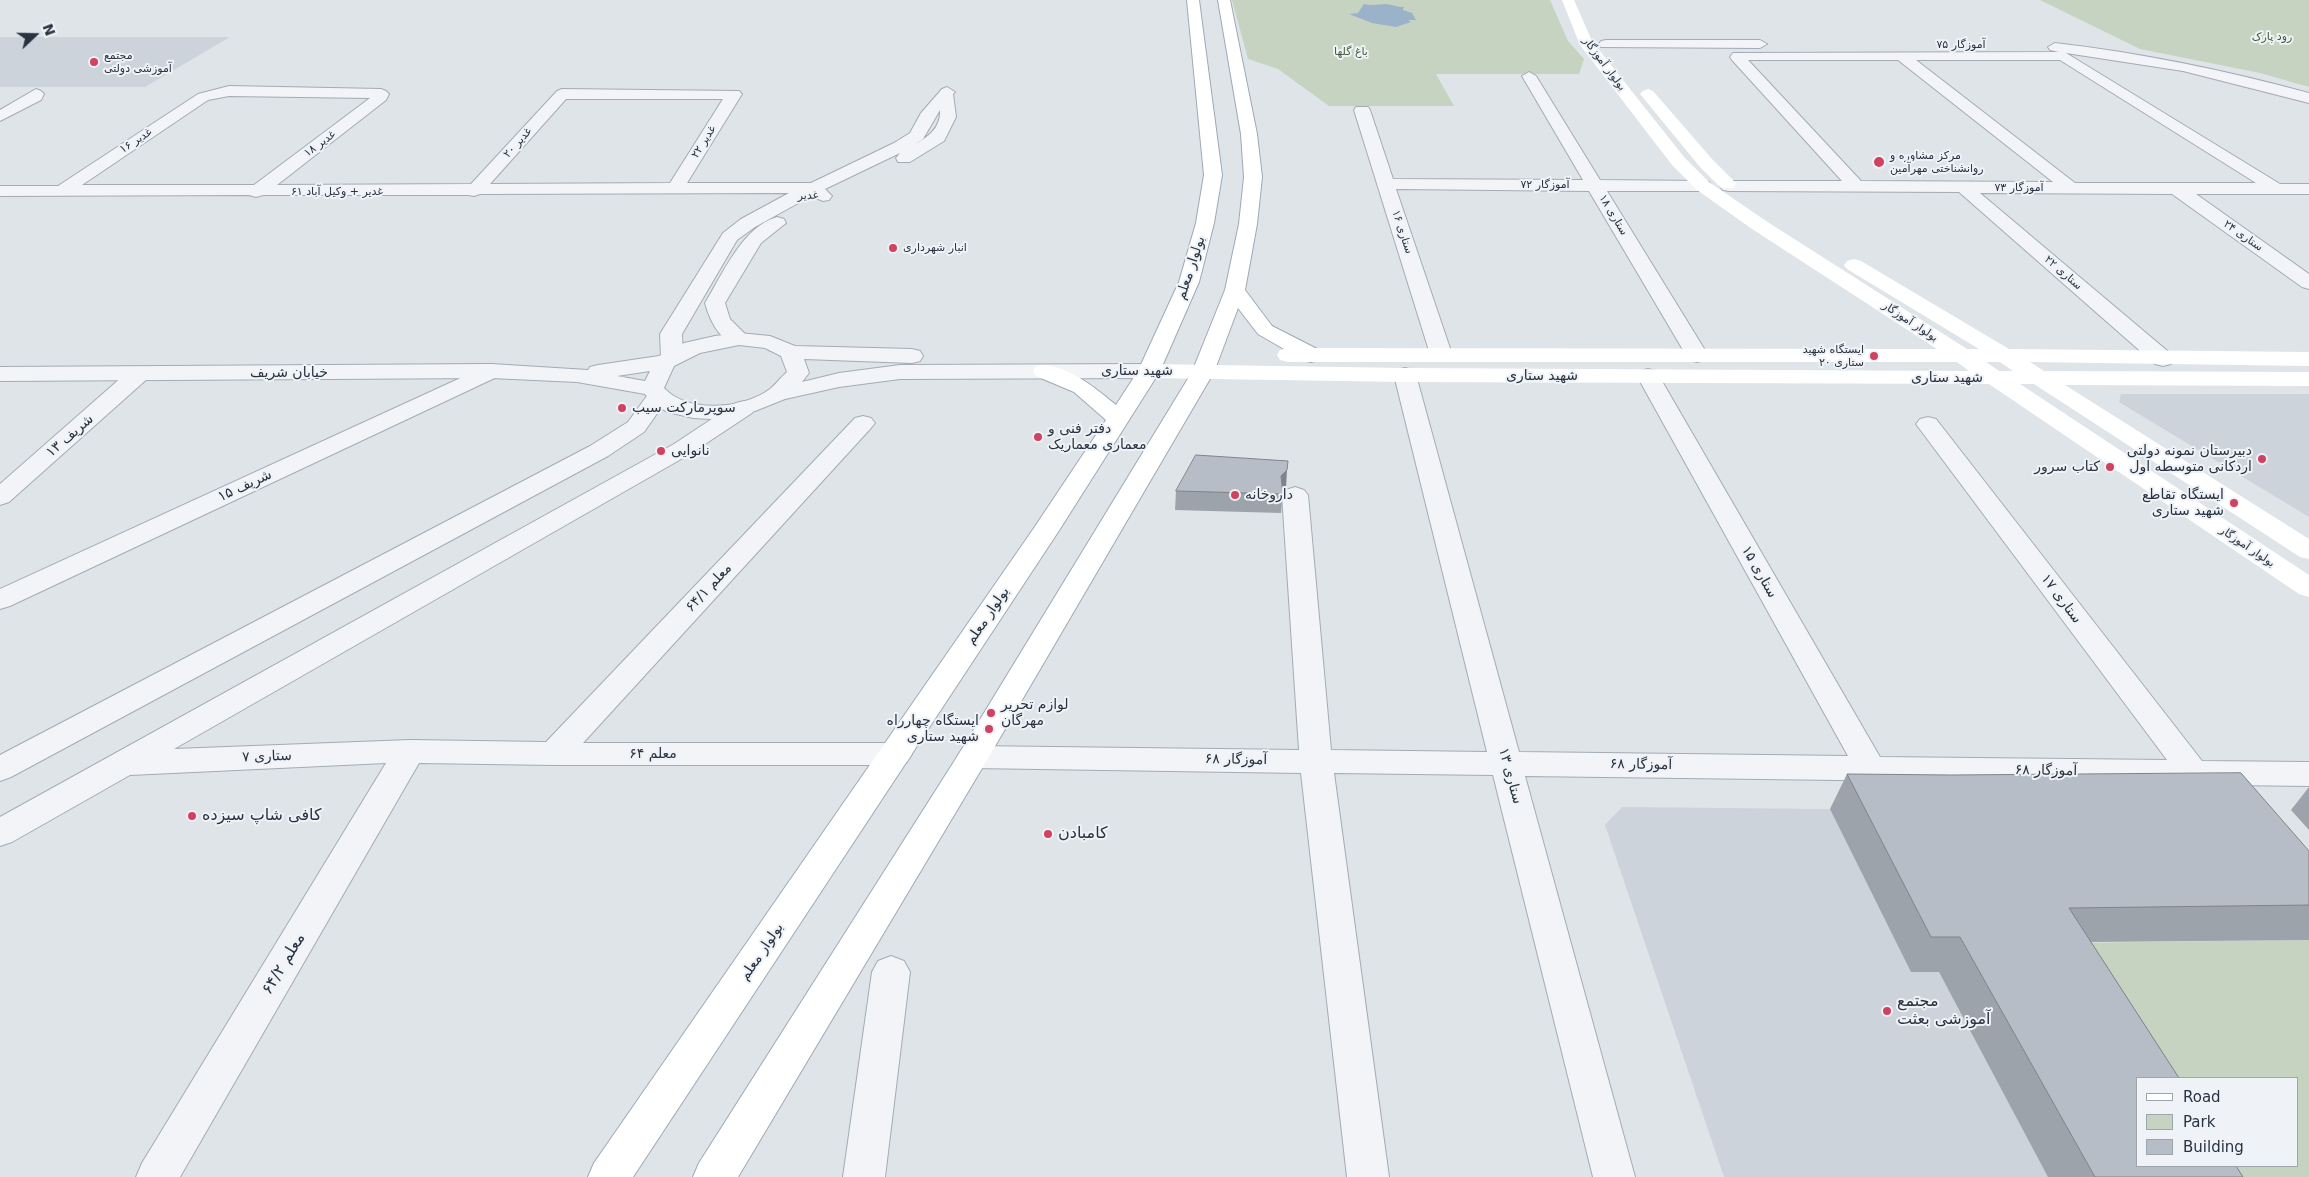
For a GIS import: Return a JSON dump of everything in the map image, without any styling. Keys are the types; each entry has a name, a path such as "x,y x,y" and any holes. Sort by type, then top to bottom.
{"main road":[{"name":"بولوار معلم","path":"609,1177 896,754 1154,363 1189,282 1205,223 1213,175 1193,0"},
{"path":"714,1177 973,757 1206,363 1235,290 1248,224 1253,177 1249,134 1224,0"},
{"name":"بولوار آموزگار","path":"1568,0 1585,42 1678,161 1702,186 1962,356 2038,378 2309,551"},
{"name":"بولوار آموزگار","path":"1585,0 1606,44 1706,163 1729,186 1819,243"},
{"name":"بولوار آموزگار","path":"1836,254 2000,367 2309,588"},
{"path":"1235,290 1265,330 1310,355"},
{"name":"شهید ستاری","path":"1206,363 1310,355 1962,356"},
{"name":"شهید ستاری","path":"1154,363 1206,363 1405,375 1648,376 2000,367 2164,359 2309,359"},
{"path":"1044,371 1082,388 1118,420"},
{"path":"2038,378 2309,379"}],"street":[{"name":"آموزگار ۷۵","path":"1606,44 2027,45 2103,52 2167,62 2231,76 2309,98"},
{"path":"1857,187 1737,57 1744,55 2063,56 2278,189"},
{"path":"1901,56 2070,188"},
{"name":"ستاری ۱۸","path":"1529,76 1697,355"},
{"name":"غدیر ۱۸","path":"214,93 228,91 381,94 381,97 256,192"},
{"path":"0,769 599,451 636,427 654,393 668,359 671,334 730,237 748,223 810,194 900,147 917,136 927,116 947,92 948,117 938,138 919,151 810,194 754,239 715,303 720,321 739,339"},
{"path":"0,116 36,97 36,94 8,93"},
{"name":"غدیر ۱۶","path":"60,192 203,97 214,93"},
{"name":"غدیر ۲۲","path":"562,94 734,94 674,190"},
{"name":"غدیر ۲۰","path":"474,191 562,94"},
{"name":"ستاری ۱۶","path":"1362,110 1441,354"},
{"name":"۷۲ آموزگار","path":"1387,184 1702,186"},
{"name":"۷۳ آموزگار","path":"1729,186 2309,189"},
{"name":"ستاری ۲۲","path":"1963,187 2164,359"},
{"name":"ستاری ۲۴","path":"2176,188 2309,283"},
{"name":"غدیر + وکیل آباد ۶۱","path":"0,192 674,190"},
{"name":"غدیر","path":"674,190 810,194"},
{"name":"غدیر","path":"674,190 734,196 810,194"},
{"path":"734,196 748,209 748,223"},
{"name":"خیابان شریف","path":"577,375 668,359 692,348 715,342 739,339 770,342 791,352"},
{"name":"شهید ستاری","path":"791,352 872,356 1154,363"},
{"path":"0,833 682,449 744,408 777,394 798,373 791,352"},
{"name":"شهید ستاری","path":"777,394 839,380 900,372 1044,371 1154,363"},
{"name":"خیابان شریف","path":"0,374 491,371 577,375 654,393 678,408 709,412 744,408"},
{"name":"شریف ۱۵","path":"0,600 491,371"},
{"name":"شریف ۱۳","path":"0,497 139,374"},
{"name":"ستاری ۱۳","path":"1405,375 1614,1177"},
{"name":"ستاری ۱۵","path":"1648,376 1870,768"},
{"name":"معلم ۶۴/۱","path":"554,754 864,423"},
{"name":"ستاری ۱۷","path":"1928,424 2194,773"},
{"path":"1295,495 1316,761 1368,1177"},
{"name":"ستاری ۷","path":"124,763 410,751"},
{"name":"معلم ۶۴","path":"410,751 554,754 896,754"},
{"name":"معلم ۶۴/۲","path":"157,1177 410,751"},
{"name":"آموزگار ۶۸","path":"973,757 2309,774"},
{"path":"864,1177 891,972"}],"shaded area":[{"name":"مجتمع آموزشی دولتی","path":"0,37 230,37 145,87 0,87"},
{"name":"دبیرستان نمونه دولتی اردکانی متوسطه اول","path":"2121,394 2309,394 2309,517 2119,402"},
{"name":"مجتمع آموزشی بعثت","path":"1622,807 1927,810 2137,1077 2136,1167 2214,1177 1724,1177 1605,825"}],"green space":[{"name":"باغ گلها","path":"1232,0 1550,0 1568,41 1584,59 1579,74 1436,74 1454,106 1329,106 1278,69 1248,59"},
{"name":"رود پارک","path":"2040,0 2309,0 2309,87 2260,73 2140,49"},
{"path":"2309,940 2309,1177 2214,1177 2208,1167 2299,1167 2299,1077 2149,1077 2062,943"}],"water":[{"path":"1364,4 1386,4 1404,7 1403,10 1412,13 1416,20 1408,20 1411,22 1396,27 1372,23 1349,14 1358,13"}],"building":[{"path":"1196,455 1288,461 1287,470 1281,476 1283,494 1176,491"},
{"path":"2241,773 2309,851 2309,905 2069,908 2178,1077 2136,1077 2136,1167 2237,1167 2243,1177 2095,1177 1960,937 1931,937 1847,774"}],"place":[{"name":"مجتمع آموزشی دولتی","path":"94,62"},
{"name":"مرکز مشاوره و روانشناختی مهرآمین","path":"1879,162"},
{"name":"انبار شهرداری","path":"893,248"},
{"name":"ایستگاه شهید ستاری ۲۰","path":"1874,356"},
{"name":"سوپرمارکت سیب","path":"622,408"},
{"name":"دفتر فنی و معماری معماریک","path":"1038,437"},
{"name":"نانوایی","path":"661,451"},
{"name":"دبیرستان نمونه دولتی اردکانی متوسطه اول","path":"2262,459"},
{"name":"کتاب سرور","path":"2110,467"},
{"name":"داروخانه","path":"1235,495"},
{"name":"ایستگاه تقاطع شهید ستاری","path":"2234,503"},
{"name":"لوازم تحریر مهرگان","path":"991,713"},
{"name":"ایستگاه چهارراه شهید ستاری","path":"989,729"},
{"name":"کافی شاپ سیزده","path":"192,816"},
{"name":"کامبادن","path":"1048,834"},
{"name":"مجتمع آموزشی بعثت","path":"1887,1011"}]}
